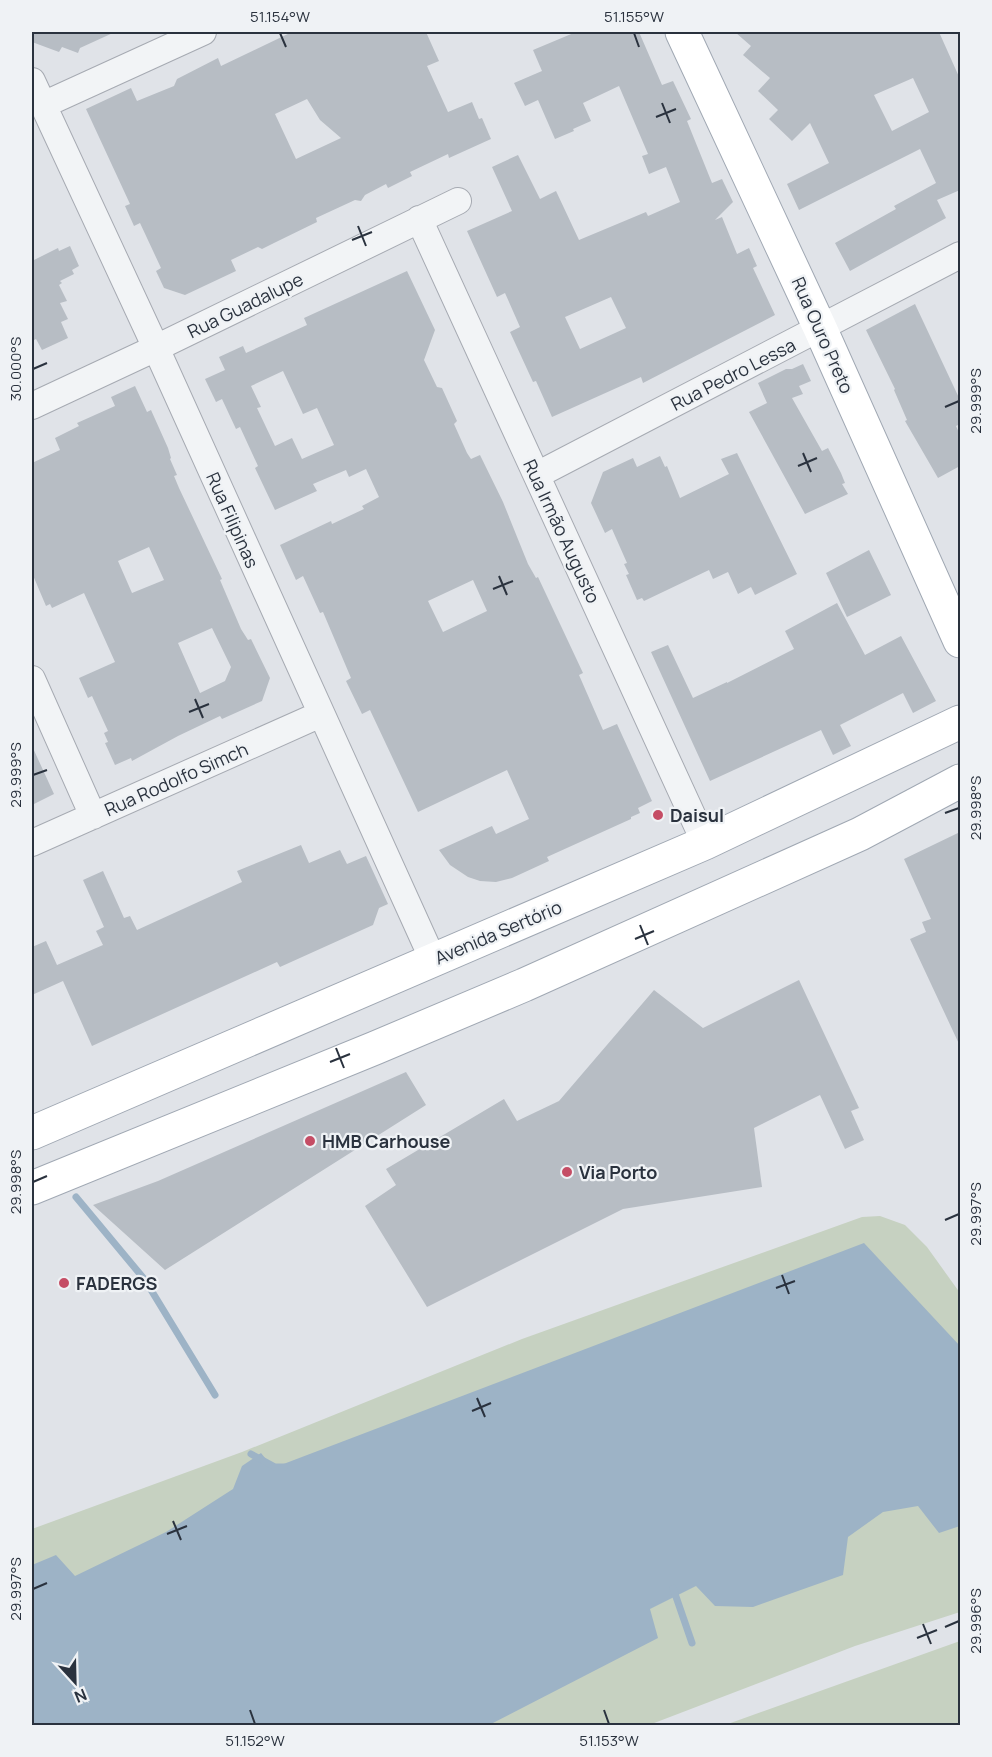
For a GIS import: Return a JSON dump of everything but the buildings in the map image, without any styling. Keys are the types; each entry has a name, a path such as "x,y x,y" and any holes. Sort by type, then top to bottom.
{"main road":[{"name":"Rua Ouro Preto","path":"688,34 960,641"},
{"name":"Avenida Sertório","path":"32,1133 705,843 960,722"},
{"path":"32,1188 524,985 849,839 960,782"}],"street":[{"path":"43,105 203,32"},
{"name":"Rua Filipinas","path":"32,81 156,348 433,960"},
{"name":"Rua Guadalupe","path":"32,406 458,201"},
{"name":"Rua Irmão Augusto","path":"419,219 705,843"},
{"name":"Rua Pedro Lessa","path":"537,475 960,255"},
{"path":"32,679 93,816"},
{"name":"Rua Rodolfo Simch","path":"32,843 321,714"}],"green space":[{"path":"880,1216 905,1225 927,1247 960,1293 960,1612 855,1646 649,1725 32,1726 32,1529 242,1452 522,1339 862,1217"},
{"path":"960,1641 960,1725 725,1725"}],"water":[{"path":"864,1243 960,1346 960,1526 939,1533 918,1506 883,1512 848,1537 843,1575 753,1607 715,1606 696,1586 650,1609 658,1638 489,1725 32,1725 32,1565 56,1555 75,1576 166,1532 233,1489 242,1466 261,1453 273,1468"}],"waterway":[{"path":"76,1197 145,1280 215,1395"},
{"path":"251,1454 275,1467 284,1467"},
{"path":"673,1588 692,1643"}],"place":[{"name":"Daisul","path":"658,815"},
{"name":"HMB Carhouse","path":"310,1141"},
{"name":"Via Porto","path":"567,1172"},
{"name":"FADERGS","path":"64,1283"}]}
